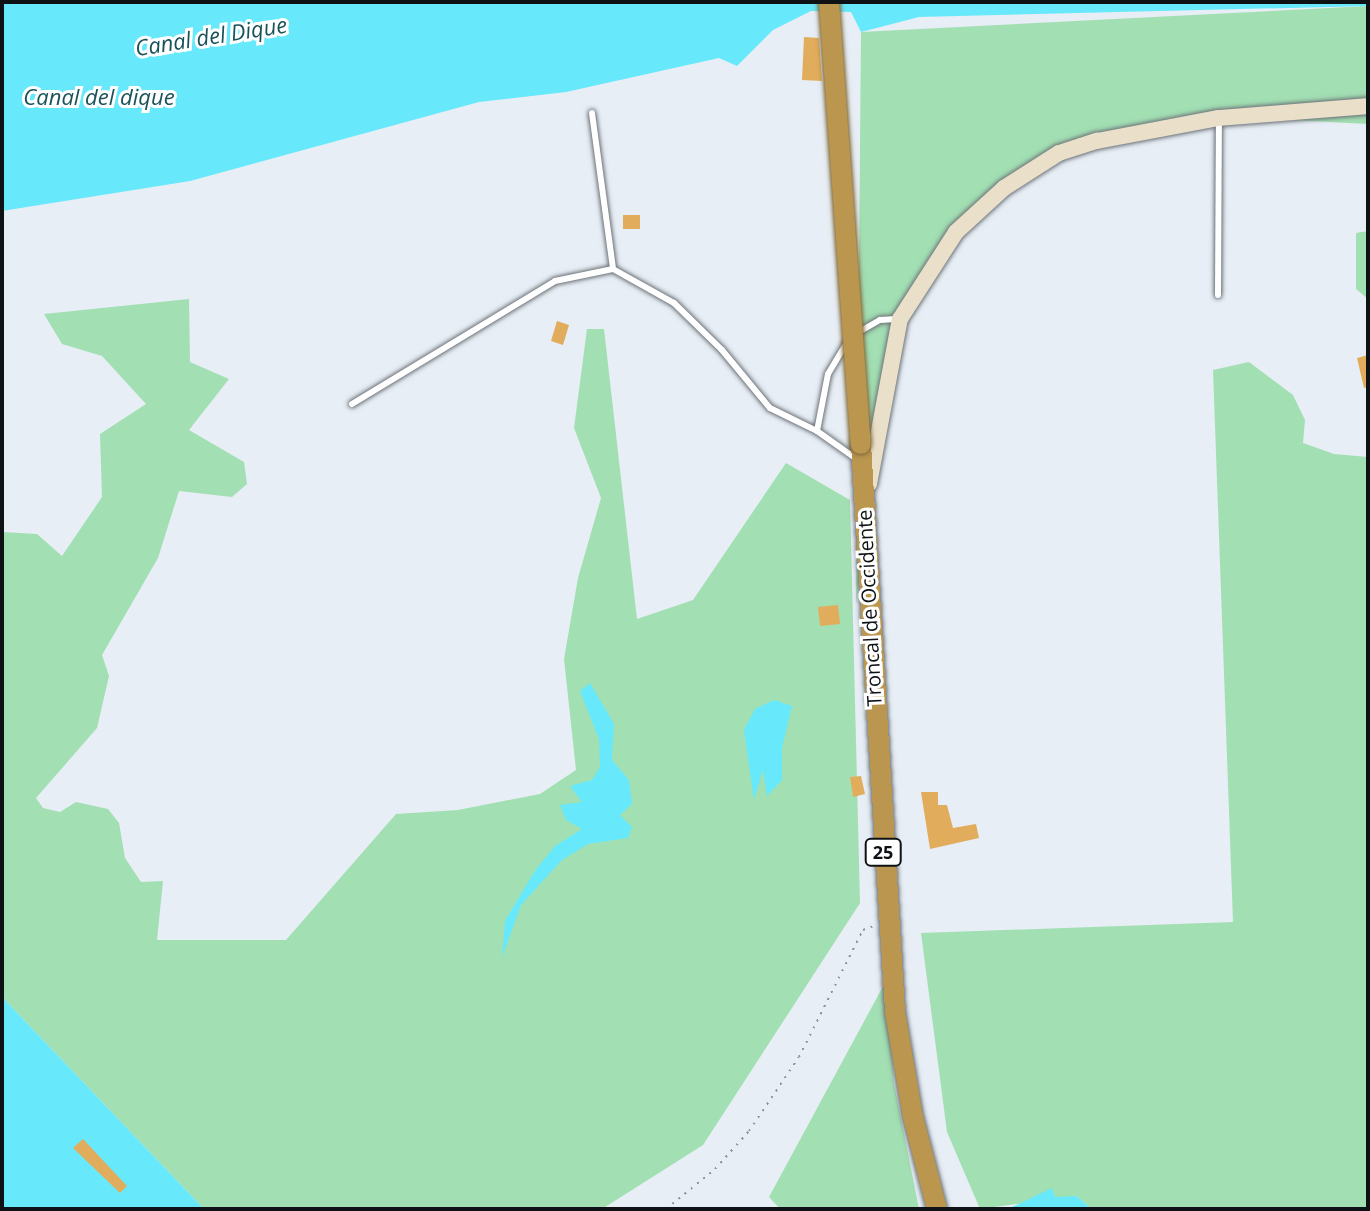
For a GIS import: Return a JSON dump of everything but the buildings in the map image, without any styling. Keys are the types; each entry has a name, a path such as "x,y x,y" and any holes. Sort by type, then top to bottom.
{"highway":[{"name":"Troncal de Occidente","path":"829,2 861,453 887,926 902,1060 937,1209"}],"street":[{"path":"862,491 869,483 900,319 956,232 1031,170 1097,141 1219,118 1368,106"}],"lane":[{"path":"592,113 613,269"},
{"path":"1218,295 1219,118"},
{"path":"352,404 555,281 613,269 674,303 722,350 770,408 861,453"},
{"path":"817,431 828,374 844,344 872,323 900,319"}],"path":[{"path":"666,1209 715,1169 749,1131 799,1057 863,930 887,926"}],"green space":[{"path":"1368,6 1368,124 1213,116 1060,153 979,209 900,319 856,604 861,32"},
{"path":"1368,231 1368,299 1356,289 1356,233"},
{"path":"189,299 190,362 229,379 189,430 244,462 247,484 232,497 179,491 158,558 102,655 109,676 97,728 36,798 43,808 60,812 76,802 108,809 119,823 125,858 141,882 163,881 157,940 286,940 396,814 458,810 540,794 576,770 564,659 578,578 601,498 574,428 587,329 604,329 637,619 693,600 786,463 850,500 860,903 703,1145 602,1209 204,1209 2,997 2,473 3,532 37,534 62,556 102,497 100,434 146,404 102,356 62,344 44,314"},
{"path":"1249,362 1293,395 1305,420 1303,443 1334,454 1368,457 1368,1209 1092,1209 1076,1196 980,1209 947,1132 921,933 1233,922 1213,370"},
{"path":"887,979 894,1083 919,1209 780,1209 769,1197"}],"water":[{"name":"Canal del dique","path":"2,2 1368,2 1368,6 919,17 861,32 851,12 811,11 773,30 737,66 719,58 566,92 479,102 190,181 2,211"},
{"path":"590,683 614,724 612,760 629,780 632,804 620,815 632,827 628,838 588,844 562,860 521,905 502,958 505,921 534,872 555,846 582,829 566,820 560,805 582,802 570,786 592,780 600,767 599,739 580,691"},
{"path":"774,700 792,706 782,748 782,780 767,796 763,770 754,800 744,730 755,709"},
{"path":"2,997 204,1209 2,1209"},
{"path":"1052,1188 1055,1197 1076,1196 1092,1209 1008,1209"}],"water label":[{"name":"Canal del Dique","path":"211,36"}]}
